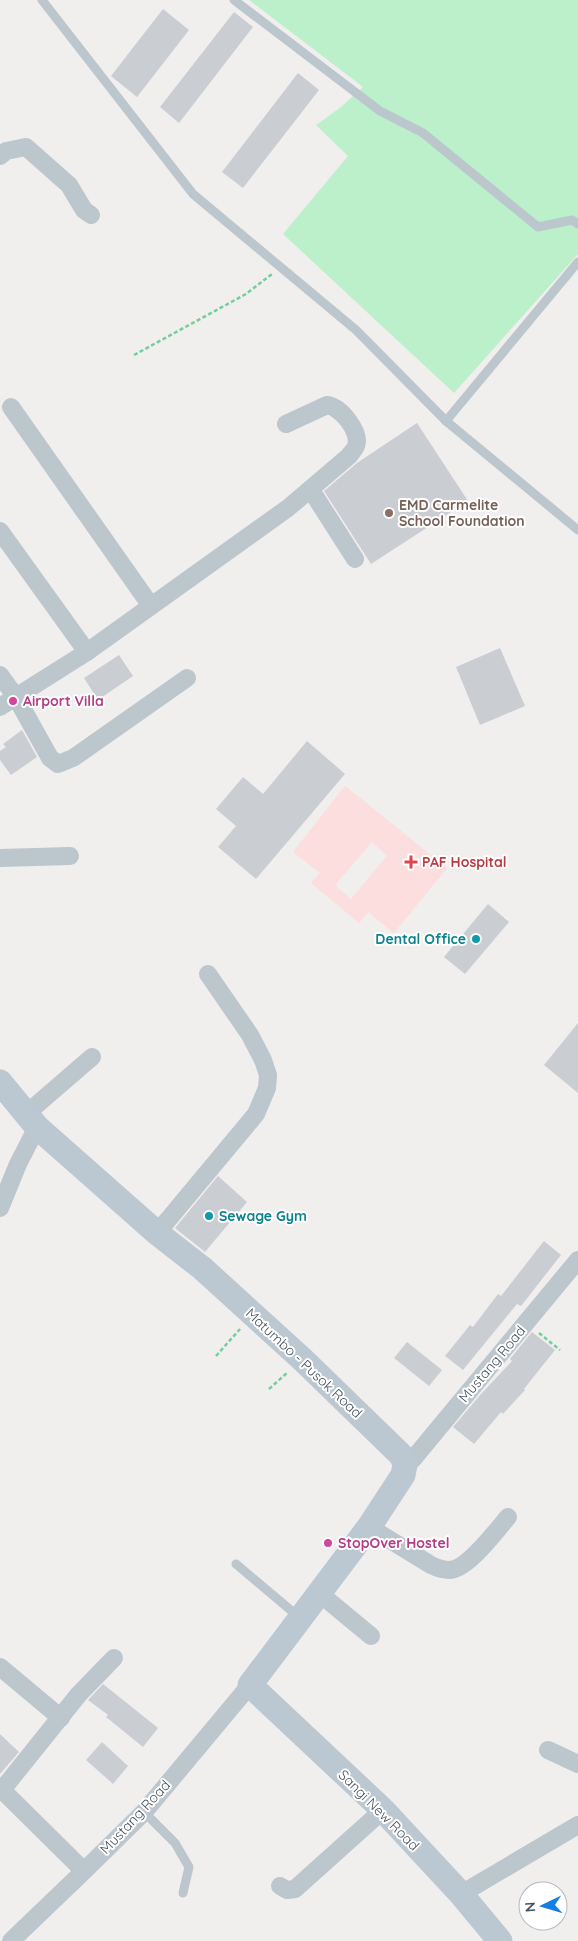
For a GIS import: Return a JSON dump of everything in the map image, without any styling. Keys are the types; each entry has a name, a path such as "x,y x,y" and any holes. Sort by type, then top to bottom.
{"street":[{"path":"0,156 6,151 26,147 69,185 84,210 91,215"},
{"path":"0,707 87,652 310,490 349,456 357,446 356,432 340,410 334,406 327,404 286,424"},
{"path":"11,407 151,606"},
{"path":"310,490 355,559"},
{"path":"0,531 87,652"},
{"path":"0,675 16,697 50,758 58,764 73,758 187,678"},
{"path":"0,858 70,856"},
{"path":"157,1233 256,1114 267,1088 268,1075 259,1052 250,1035 208,974"},
{"path":"0,1208 18,1164 31,1120 92,1057"},
{"name":"Matumbo - Pusok Road","path":"0,1082 31,1120 157,1233 202,1268 302,1359 402,1456 405,1465"},
{"name":"Mustang Road","path":"405,1465 414,1459 578,1260"},
{"path":"250,1685 369,1527 403,1475 405,1465"},
{"path":"369,1527 431,1565 440,1569 452,1570 467,1563 508,1517"},
{"path":"319,1593 371,1636"},
{"path":"84,1872 1,1789 79,1694 114,1658"},
{"path":"0,1667 61,1718"},
{"name":"Mustang Road","path":"11,1941 144,1812 250,1685"},
{"name":"Sangi New Road","path":"250,1685 383,1810 461,1894 500,1941"},
{"path":"548,1750 578,1764"},
{"path":"280,1886 287,1890 295,1889 383,1810"},
{"path":"461,1894 578,1825"}],"lane":[{"path":"42,0 193,194 356,330 446,421 578,530"},
{"path":"234,0 380,111 423,133 538,228 572,220 578,224"},
{"path":"446,421 578,262"},
{"path":"236,1564 300,1618"},
{"path":"144,1812 175,1843 189,1867 184,1893"}],"path":[{"path":"134,355 246,294 281,267"},
{"path":"216,1356 252,1315"},
{"path":"526,1323 560,1350"},
{"path":"269,1389 302,1359"}],"shaded area":[{"name":"PAF Hospital","path":"345,786 447,868 394,933 368,912 359,923 311,883 320,873 293,852","holes":["372,842 387,856 351,899 335,885"]}],"green space":[{"path":"249,0 578,0 578,254 454,393 283,234 348,156 316,125 341,107 363,87"}],"building":[{"path":"163,9 189,30 137,97 111,76"},
{"path":"234,12 253,27 179,123 160,107"},
{"path":"298,73 319,90 243,188 222,172"},
{"path":"417,423 468,501 371,564 324,491 357,463"},
{"path":"500,648 525,706 480,725 456,667"},
{"path":"119,655 133,676 98,700 84,678"},
{"path":"22,730 37,757 11,775 0,760 0,751 6,747 3,744"},
{"path":"307,741 345,774 256,879 218,847 236,826 216,809 243,777 263,794"},
{"name":"Dental Office","path":"488,904 509,922 465,974 444,957"},
{"path":"578,1023 578,1093 544,1065"},
{"name":"Sewage Gym","path":"218,1176 247,1202 205,1252 175,1228"},
{"path":"544,1241 561,1255 521,1306 517,1304 463,1370 445,1356 470,1325 473,1327 498,1294 501,1296"},
{"path":"532,1332 555,1350 525,1390 503,1414 501,1412 474,1444 453,1427 512,1361 510,1359"},
{"path":"407,1342 442,1370 429,1386 394,1358"},
{"path":"103,1684 158,1728 143,1747 106,1717 108,1715 88,1700"},
{"path":"0,1734 19,1752 0,1774"},
{"path":"102,1742 128,1766 113,1784 86,1760"}],"place":[{"name":"EMD Carmelite School Foundation","path":"389,513"},
{"name":"Airport Villa","path":"13,701"},
{"name":"PAF Hospital","path":"411,862"},
{"name":"Dental Office","path":"476,939"},
{"name":"Sewage Gym","path":"209,1216"},
{"name":"StopOver Hostel","path":"328,1543"}]}
